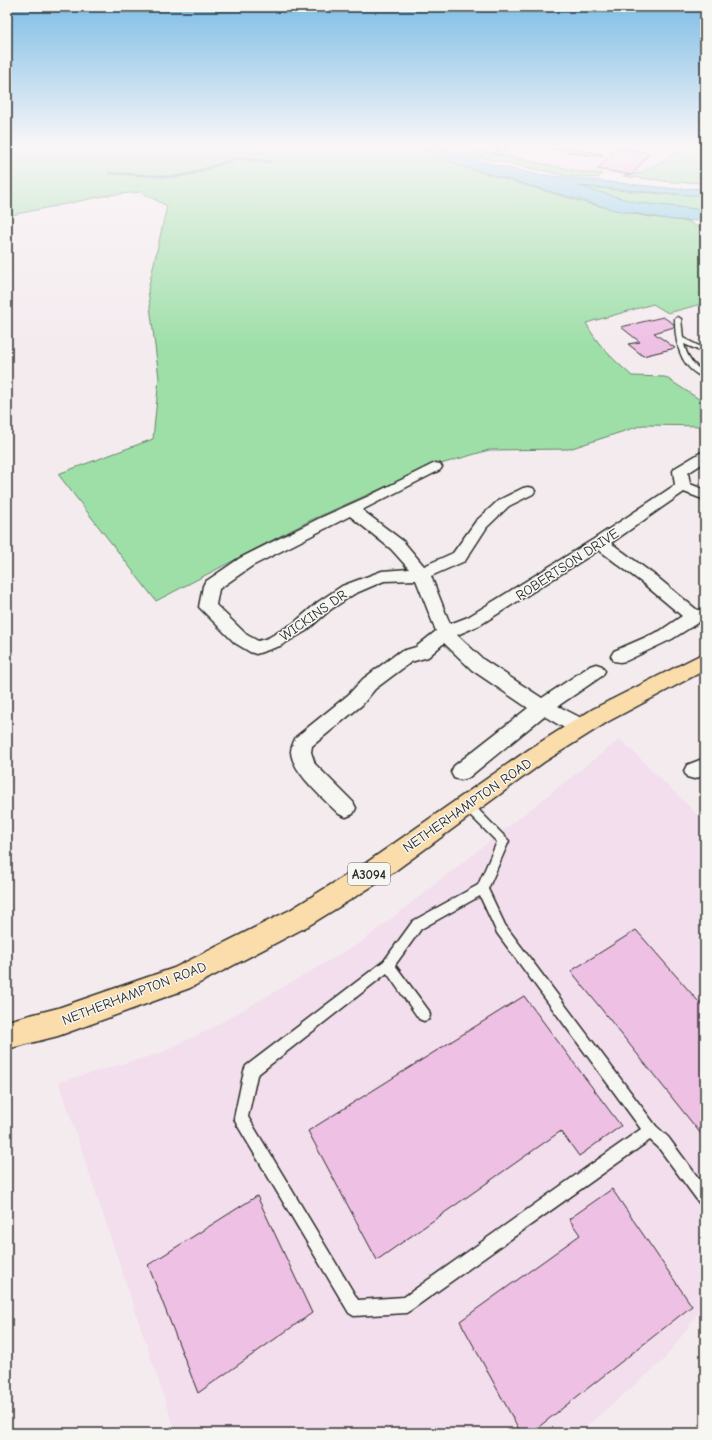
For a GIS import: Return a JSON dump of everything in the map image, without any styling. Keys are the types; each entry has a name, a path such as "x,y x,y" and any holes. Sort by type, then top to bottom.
{"main road":[{"name":"NETHERHAMPTON ROAD","path":"7,1035 58,1022 180,978 233,953 299,918 368,875 536,756 601,715 705,661"}],"street":[{"path":"705,456 680,470 683,486 705,495"},
{"path":"435,467 352,509 397,545 422,574 445,633 478,665 543,707 582,727"},
{"name":"ROBERTSON DRIVE","path":"346,808 307,768 301,752 302,742 355,700 370,684 405,657 422,652 445,633 474,621 519,594 561,566 600,543 683,486"},
{"path":"422,574 459,557 481,524 504,503 528,491"},
{"name":"WICKINS DR","path":"352,509 246,562 211,586 207,607 241,639 256,648 274,642 300,627 324,606 348,590 382,576 422,574"},
{"path":"600,543 699,616 666,635 620,656"},
{"path":"461,772 543,707 596,671"}],"lane":[{"path":"678,319 679,339 690,365 705,376"},
{"path":"679,339 705,351"},
{"path":"467,805 503,841 482,889 417,925 388,965 251,1071 241,1118 354,1308 406,1305 651,1131"},
{"path":"482,889 501,929 651,1131 663,1142 705,1199"},
{"path":"388,965 424,1015"}],"shaded area":[{"path":"620,739 705,822 705,1304 663,1361 578,1433 176,1433 59,1082 158,1054 208,1030 360,943"}],"green space":[{"path":"7,212 25,212 7,216"},
{"path":"166,212 627,212 690,222 697,227 705,227 705,303 668,313 653,304 586,323 595,338 612,358 632,376 665,377 705,403 705,426 643,425 569,449 489,450 427,468 311,520 156,601 58,474 153,439 159,378 148,290"}],"water":[{"path":"628,212 705,212 705,221 674,220"}],"building":[{"path":"663,317 674,324 674,327 654,333 675,348 643,356 628,344 640,342 621,327"},
{"path":"636,930 705,1009 705,1139 571,971"},
{"path":"524,996 621,1126 579,1156 561,1131 377,1260 308,1131"},
{"path":"612,1189 692,1306 531,1433 521,1433 460,1321 580,1235 569,1219"},
{"path":"257,1196 312,1313 198,1393 148,1265"}]}
